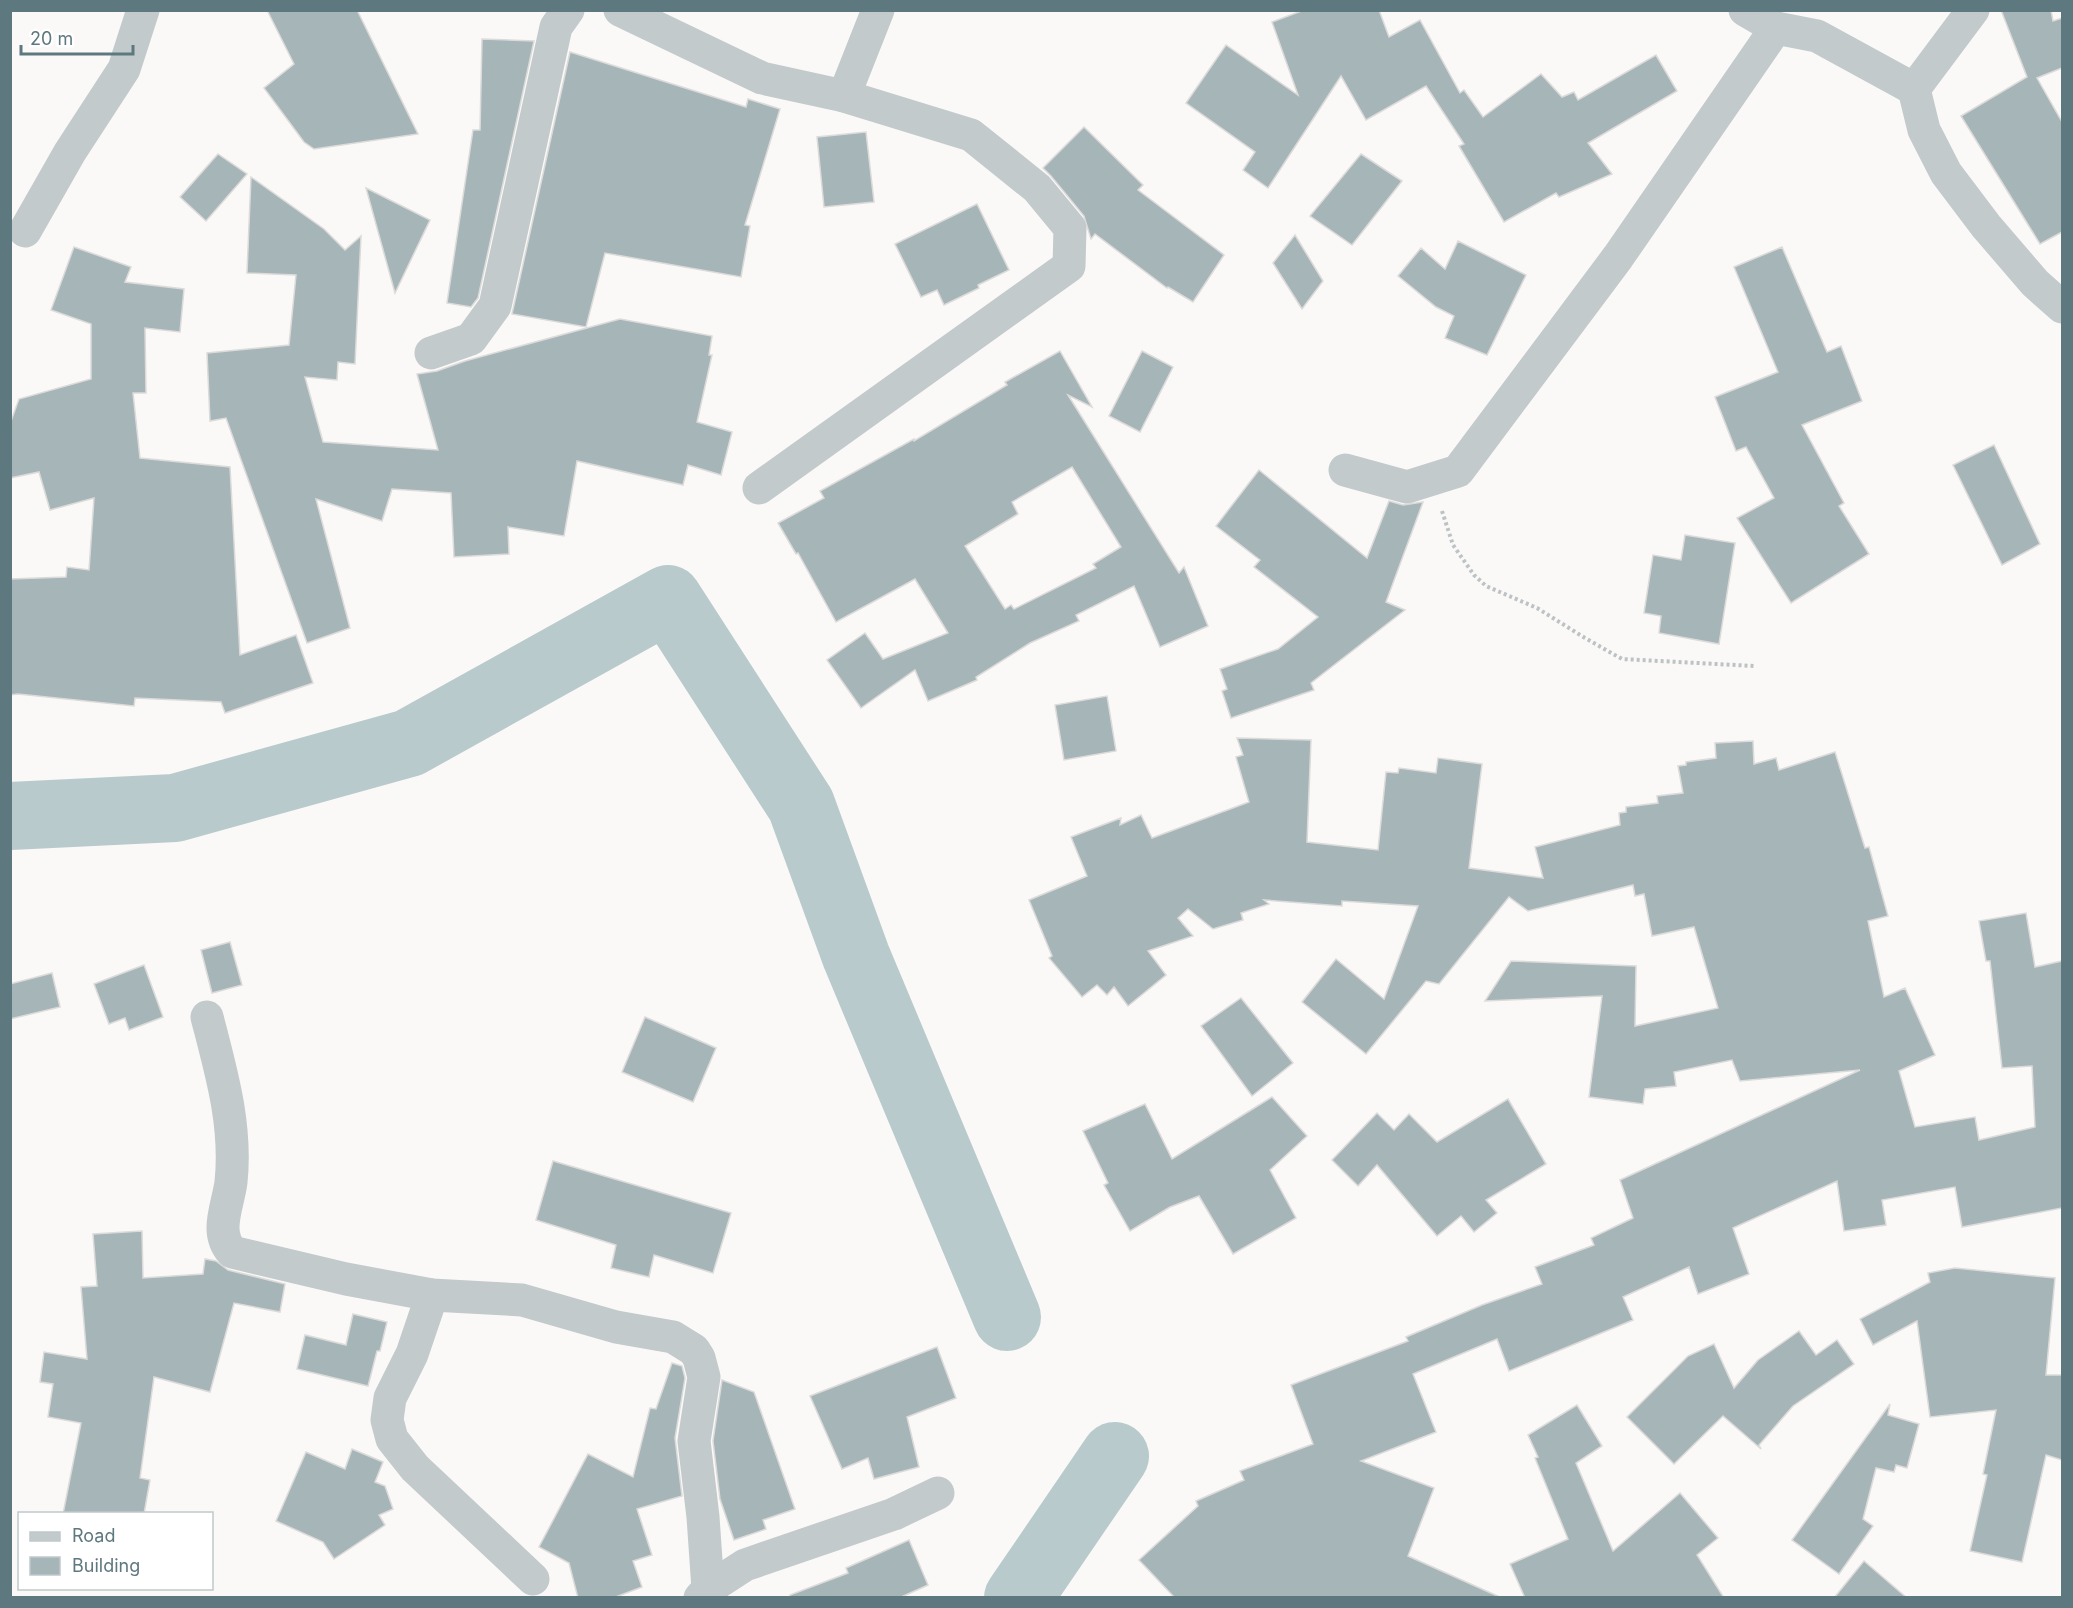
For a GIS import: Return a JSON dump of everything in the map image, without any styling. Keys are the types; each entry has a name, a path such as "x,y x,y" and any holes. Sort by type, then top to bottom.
{"street":[{"path":"25,231 70,152 123,69 143,10"},
{"path":"431,353 471,339 495,306 556,27 568,10"},
{"path":"620,10 762,78 844,96 971,135 1037,188 1070,228 1070,266 759,488"},
{"path":"844,96 878,10"},
{"path":"1745,10 1776,28 1817,36 1914,89 1924,130 1946,173 1986,226 2028,275 2062,307"},
{"path":"1914,89 1973,10"},
{"path":"1345,470 1407,487 1458,471 1618,257 1776,28"},
{"path":"207,1017 230,1112 231,1182 223,1221 224,1243 232,1252 346,1279 432,1295 522,1300 616,1327 674,1337 694,1350 699,1358 704,1377 694,1441 703,1516 704,1593"},
{"path":"432,1295 412,1354 390,1398 387,1420 392,1439 415,1468 533,1579"},
{"path":"704,1593 745,1565 894,1514 938,1493"}],"path":[{"path":"1432,479 1453,545 1474,575 1486,586 1537,608 1622,659 1754,666"}],"building":[{"path":"267,10 357,10 418,134 314,149 304,142 264,88 294,64"},
{"path":"1304,10 1379,10 1389,37 1420,20 1460,93 1464,90 1483,117 1541,74 1562,97 1574,92 1578,100 1656,55 1677,91 1588,143 1612,174 1559,197 1556,193 1504,222 1459,146 1464,144 1426,86 1366,120 1341,76 1268,188 1243,170 1255,152 1186,103 1226,45 1298,95 1272,22"},
{"path":"2001,10 2051,10 2053,21 2062,18 2062,68 2037,78 2062,122 2062,232 2040,244 1961,116 2027,77"},
{"path":"482,39 534,41 478,298 471,307 447,303 473,130 480,130"},
{"path":"570,52 746,107 748,99 780,109 745,225 750,226 741,277 605,253 586,327 512,314"},
{"path":"1084,127 1143,185 1138,190 1224,255 1193,302 1167,288 1095,234 1091,239 1084,216 1043,168"},
{"path":"866,132 874,202 824,207 817,137"},
{"path":"218,154 247,174 206,221 180,197"},
{"path":"1361,154 1402,181 1352,245 1310,216"},
{"path":"251,177 324,229 345,250 361,236 355,364 338,362 337,380 305,377 323,442 438,450 417,374 437,371 465,361 620,319 712,336 709,355 712,355 697,422 732,432 721,475 688,465 683,485 577,461 564,536 508,527 509,554 454,557 451,493 392,489 382,521 316,499 350,628 307,643 226,418 210,421 207,353 289,345 296,275 247,273"},
{"path":"366,188 430,220 395,293"},
{"path":"977,204 1009,270 944,305 937,290 921,297 895,244"},
{"path":"1295,235 1323,281 1302,309 1273,263"},
{"path":"1458,241 1526,275 1487,355 1445,338 1454,316 1436,307 1398,276 1421,248 1445,269"},
{"path":"74,247 131,267 125,282 184,289 180,332 145,328 146,393 133,393 140,458 230,467 240,655 296,635 313,683 225,713 221,702 135,698 134,706 10,695 10,579 66,577 67,567 89,570 94,498 50,510 39,472 10,478 10,424 19,399 91,379 91,324 51,310"},
{"path":"1782,247 1827,352 1841,346 1862,401 1802,425 1844,503 1839,506 1869,554 1791,603 1737,518 1774,498 1746,447 1736,451 1715,397 1778,372 1734,267"},
{"path":"1060,351 1092,407 1068,395 1179,573 1184,567 1208,626 1160,647 1134,586 1076,615 1079,621 1030,643 976,677 977,680 928,701 915,670 861,708 827,660 865,633 883,659 948,633 915,579 836,622 798,553 796,554 778,523 824,498 820,491 914,439 914,441 1007,385 1005,382","holes":["1072,467 1121,547 1093,564 1096,568 1014,609 1011,605 1005,609 965,546 1018,514 1012,502"]},
{"path":"1142,351 1173,367 1140,432 1109,416"},
{"path":"1994,445 2040,544 2002,565 1953,465"},
{"path":"1259,470 1367,558 1389,501 1403,505 1423,502 1386,602 1405,610 1311,683 1314,690 1231,718 1222,691 1227,689 1220,669 1278,649 1318,617 1254,567 1260,560 1216,526"},
{"path":"1685,535 1735,543 1719,644 1659,633 1661,616 1644,613 1653,555 1681,560"},
{"path":"1107,696 1116,751 1064,760 1055,705"},
{"path":"1237,738 1311,740 1307,842 1378,850 1386,772 1398,773 1399,768 1436,773 1438,758 1482,764 1469,868 1543,878 1535,847 1620,825 1619,813 1626,812 1626,807 1658,803 1657,796 1683,793 1678,766 1686,765 1686,762 1716,758 1715,743 1753,741 1754,764 1776,758 1779,770 1835,752 1865,848 1869,847 1888,916 1868,921 1884,997 1905,988 1935,1055 1899,1071 1915,1127 1975,1117 1979,1140 2035,1127 2032,1066 2002,1068 1990,961 1986,961 1979,921 2026,913 2035,967 2062,961 2062,1208 1962,1227 1955,1187 1882,1200 1886,1225 1844,1231 1837,1181 1733,1228 1749,1274 1698,1294 1689,1267 1623,1297 1633,1320 1509,1371 1497,1339 1413,1374 1436,1432 1361,1461 1434,1488 1408,1556 1502,1598 1175,1598 1139,1560 1198,1506 1196,1501 1244,1480 1240,1471 1313,1444 1291,1385 1408,1341 1406,1337 1482,1305 1542,1284 1535,1267 1594,1245 1591,1238 1633,1218 1620,1180 1860,1070 1740,1081 1732,1060 1674,1072 1676,1086 1645,1089 1643,1104 1589,1097 1602,996 1485,1001 1511,961 1636,966 1635,1026 1718,1008 1694,927 1652,936 1644,894 1635,896 1633,885 1528,911 1509,897 1439,984 1426,981 1366,1054 1302,1002 1336,959 1384,999 1418,906 1342,901 1342,906 1264,900 1269,904 1241,913 1243,920 1213,929 1188,909 1178,918 1193,936 1148,951 1166,975 1128,1006 1114,987 1107,995 1097,985 1082,997 1049,958 1052,956 1029,900 1087,876 1071,837 1121,818 1120,825 1141,815 1152,838 1249,802 1236,757 1243,755"},
{"path":"230,942 242,985 212,993 201,950"},
{"path":"144,965 163,1017 129,1030 125,1018 109,1024 94,984"},
{"path":"52,973 60,1007 10,1019 10,984"},
{"path":"1241,998 1293,1063 1252,1096 1201,1026"},
{"path":"645,1017 716,1048 693,1102 622,1072"},
{"path":"1272,1097 1307,1136 1270,1170 1296,1218 1233,1254 1199,1196 1170,1207 1130,1231 1104,1185 1108,1183 1083,1131 1145,1104 1172,1159"},
{"path":"1508,1099 1546,1164 1486,1200 1497,1213 1474,1232 1461,1216 1437,1236 1377,1165 1358,1186 1332,1160 1377,1113 1394,1130 1409,1114 1437,1142"},
{"path":"553,1161 731,1213 713,1273 654,1255 649,1277 611,1268 616,1245 536,1220"},
{"path":"142,1231 143,1278 203,1274 205,1259 216,1261 228,1270 285,1284 280,1312 234,1303 210,1392 154,1377 140,1478 150,1480 144,1512 63,1512 81,1423 48,1417 53,1384 40,1382 44,1352 87,1359 81,1287 97,1286 93,1234"},
{"path":"1955,1268 2055,1278 2046,1375 2062,1375 2062,1460 2046,1455 2022,1562 1970,1551 1987,1475 1983,1474 1996,1410 1930,1417 1917,1321 1873,1345 1860,1319 1930,1282 1928,1273"},
{"path":"353,1314 387,1322 368,1386 297,1369 305,1335 346,1345"},
{"path":"1799,1331 1816,1355 1837,1340 1854,1364 1793,1406 1759,1445 1761,1449 1723,1416 1674,1464 1627,1417 1688,1356 1714,1344 1734,1388 1758,1360"},
{"path":"937,1347 956,1398 907,1417 919,1467 874,1479 868,1458 842,1469 810,1396"},
{"path":"672,1363 682,1366 685,1378 675,1438 682,1496 637,1509 652,1555 633,1561 642,1587 613,1598 578,1598 569,1563 539,1547 588,1454 633,1477 650,1408 656,1409"},
{"path":"722,1380 754,1392 795,1509 763,1520 766,1529 734,1540 720,1499 713,1441"},
{"path":"1890,1404 1888,1415 1919,1424 1907,1468 1896,1465 1894,1472 1876,1468 1863,1519 1873,1526 1839,1574 1792,1540"},
{"path":"1577,1405 1602,1446 1576,1463 1613,1551 1680,1493 1718,1538 1697,1555 1724,1598 1525,1598 1510,1564 1568,1539 1528,1435"},
{"path":"352,1449 383,1462 375,1482 385,1486 393,1509 379,1515 385,1525 334,1559 323,1542 276,1521 306,1452 345,1469"},
{"path":"909,1540 928,1585 899,1598 790,1598 790,1595 848,1573 846,1568"},
{"path":"1864,1561 1907,1598 1834,1598"}],"waterway":[{"path":"10,816 175,808 409,743 668,599 801,805 856,956 1007,1317"},
{"path":"1018,1598 1115,1456"}]}
